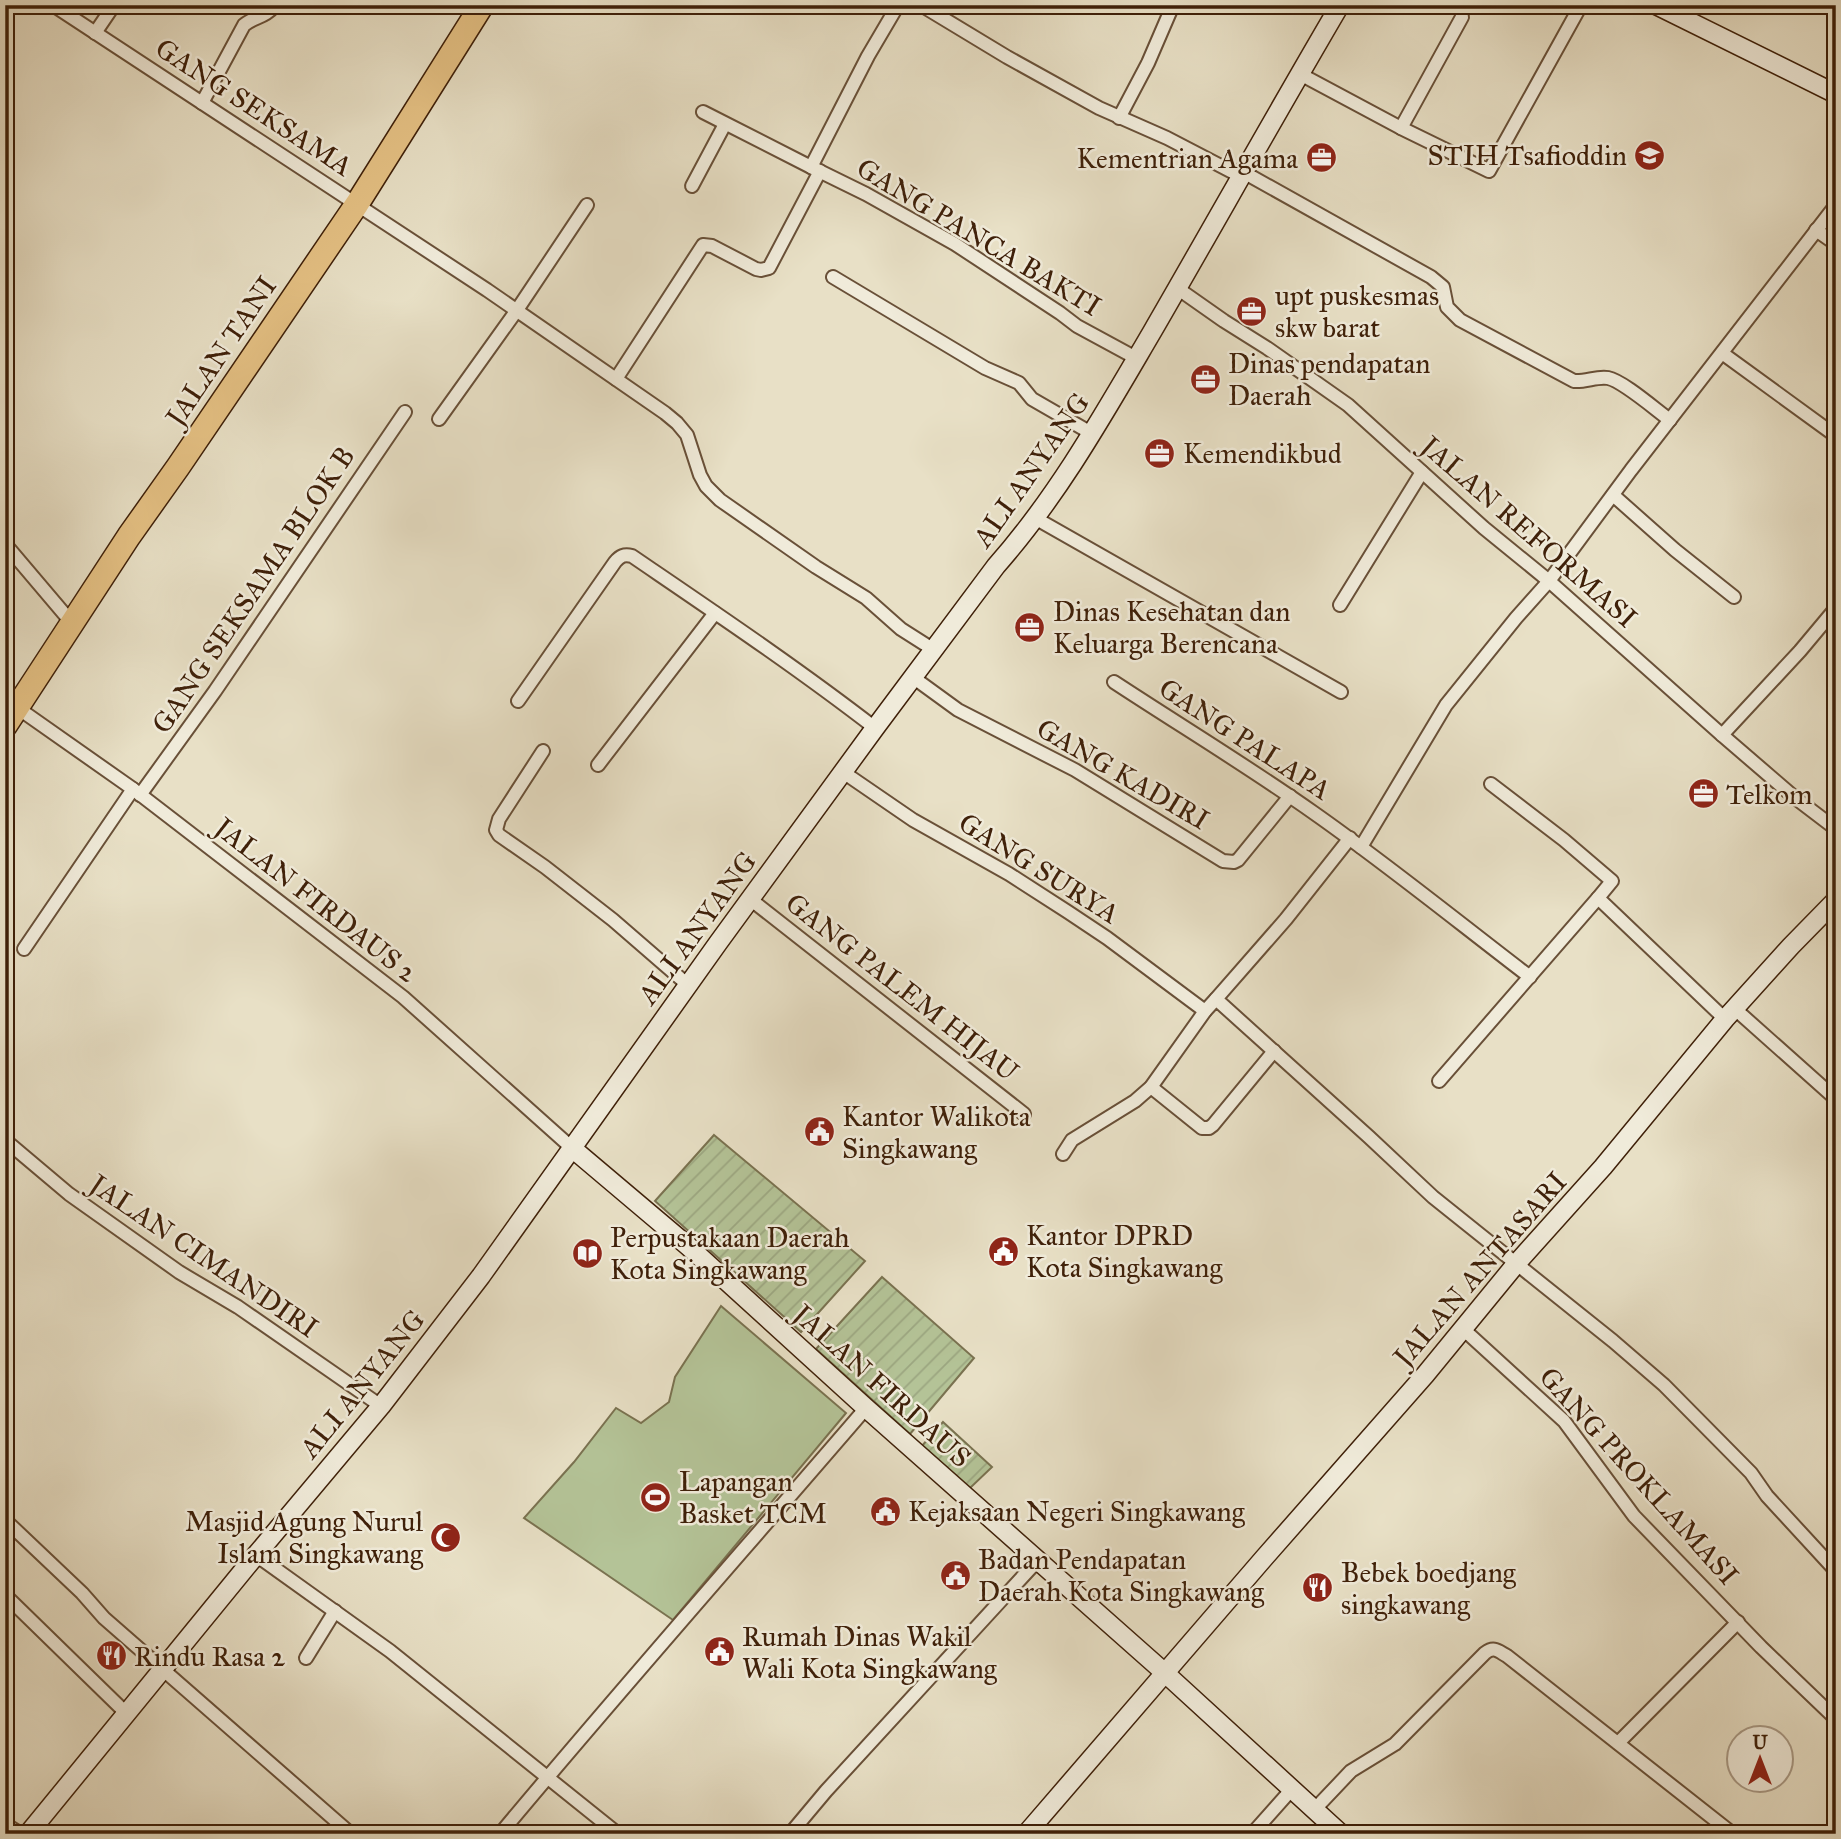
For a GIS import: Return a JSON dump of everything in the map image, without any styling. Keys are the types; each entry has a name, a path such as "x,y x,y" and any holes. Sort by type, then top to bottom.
{"highway":[{"name":"JALAN TANI","path":"9,711 72,623 357,204 482,5"}],"street":[{"name":"GANG SEKSAMA","path":"53,5 517,310 664,413 687,435 700,475 706,486 720,500 816,567 866,598 901,629 934,650"},
{"path":"95,33 114,5"},
{"path":"202,103 244,25 267,14 275,5"},
{"name":"GANG PANCA BAKTI","path":"898,5 868,56 815,169 955,244 1077,326 1136,358"},
{"path":"921,5 1007,57 1119,118 1243,175 1439,281 1447,307 1460,320 1574,382 1601,377 1618,382 1670,420"},
{"path":"1119,118 1149,62 1173,5"},
{"name":"ALI ANYANG","path":"28,1834 125,1713 381,1406 481,1276 750,899 996,566 1035,518 1136,358 1340,5"},
{"path":"1300,74 1489,171 1581,5"},
{"path":"1656,5 1836,94"},
{"path":"1401,128 1462,17"},
{"path":"616,379 703,245 712,246 761,271 769,268 815,169 703,112"},
{"path":"692,186 725,124"},
{"path":"439,419 517,310 587,205"},
{"path":"1361,847 1446,705 1549,581 1836,205"},
{"path":"1816,230 1836,244"},
{"path":"833,277 985,368 1019,383 1032,399 1091,433"},
{"name":"JALAN REFORMASI","path":"1177,288 1348,405 1484,528 1549,581 1722,735 1836,829"},
{"path":"1723,353 1836,436"},
{"name":"GANG SEKSAMA BLOK B","path":"24,949 136,792 215,691 405,412"},
{"path":"1340,605 1422,472"},
{"path":"1613,495 1734,597"},
{"path":"1035,518 1341,692"},
{"path":"5,544 72,623"},
{"path":"519,701 620,557 626,555 632,556 715,613 875,728"},
{"path":"1722,735 1836,608"},
{"path":"598,765 715,613"},
{"name":"GANG KADIRI","path":"914,678 958,710 1076,771 1223,861 1238,860 1290,796"},
{"name":"GANG PALAPA","path":"1114,682 1350,838 1530,977"},
{"name":"JALAN FIRDAUS 2","path":"9,711 136,792 403,996 572,1148"},
{"path":"543,751 499,819 496,830 499,835 613,920 688,985"},
{"name":"GANG SURYA","path":"843,772 913,820 1009,874 1068,912 1205,1011"},
{"path":"1440,1080 1612,881 1491,784"},
{"path":"1063,1154 1072,1140 1135,1101 1151,1087 1205,1011 1286,919 1350,838"},
{"path":"1598,898 1730,1014 1836,1099"},
{"name":"GANG PALEM HIJAU","path":"750,899 1024,1114"},
{"name":"JALAN ANTASARI","path":"1026,1834 1424,1375 1516,1264 1603,1167 1730,1014 1836,900"},
{"path":"1216,999 1433,1197 1664,1385 1751,1473 1767,1496 1836,1571"},
{"path":"1151,1087 1202,1128 1209,1128 1274,1051"},
{"name":"JALAN CIMANDIRI","path":"5,1140 69,1194 179,1272 238,1307 381,1406"},
{"name":"JALAN FIRDAUS","path":"572,1148 688,1246 1341,1834"},
{"name":"GANG PROKLAMASI","path":"1462,1328 1564,1421 1634,1516 1761,1647 1836,1718"},
{"path":"500,1834 866,1408"},
{"path":"5,1520 82,1593 104,1618 351,1834"},
{"path":"256,1555 390,1651 618,1834"},
{"path":"790,1834 825,1791 1038,1560"},
{"path":"5,1595 125,1713"},
{"path":"306,1658 335,1611"},
{"path":"1618,1743 1738,1622"},
{"path":"1314,1810 1351,1771 1395,1744 1490,1650 1498,1650 1733,1834"},
{"path":"1252,1834 1292,1789"},
{"path":"5,1824 21,1834"}],"green space":[{"path":"714,1135 865,1261 801,1332 655,1201"},
{"path":"882,1277 974,1358 910,1434 816,1349"},
{"path":"721,1306 846,1413 673,1620 524,1518 574,1462 616,1408 641,1423 669,1402 675,1377"},
{"path":"943,1422 992,1467 968,1490 921,1447"}],"place":[{"name":"STIH Tsafioddin","path":"1650,155"},
{"name":"Kementrian Agama","path":"1321,158"},
{"name":"upt puskesmas skw barat","path":"1252,311"},
{"name":"Dinas pendapatan Daerah","path":"1205,379"},
{"name":"Kemendikbud","path":"1160,453"},
{"name":"Dinas Kesehatan dan Keluarga Berencana","path":"1030,627"},
{"name":"Telkom","path":"1703,794"},
{"name":"Kantor Walikota Singkawang","path":"819,1132"},
{"name":"Kantor DPRD Kota Singkawang","path":"1003,1251"},
{"name":"Perpustakaan Daerah Kota Singkawang","path":"587,1253"},
{"name":"Lapangan Basket TCM","path":"656,1497"},
{"name":"Kejaksaan Negeri Singkawang","path":"885,1511"},
{"name":"Masjid Agung Nurul Islam Singkawang","path":"446,1537"},
{"name":"Badan Pendapatan Daerah Kota Singkawang","path":"955,1575"},
{"name":"Bebek boedjang singkawang","path":"1318,1588"},
{"name":"Rumah Dinas Wakil Wali Kota Singkawang","path":"719,1652"},
{"name":"Rindu Rasa 2","path":"111,1656"}]}
